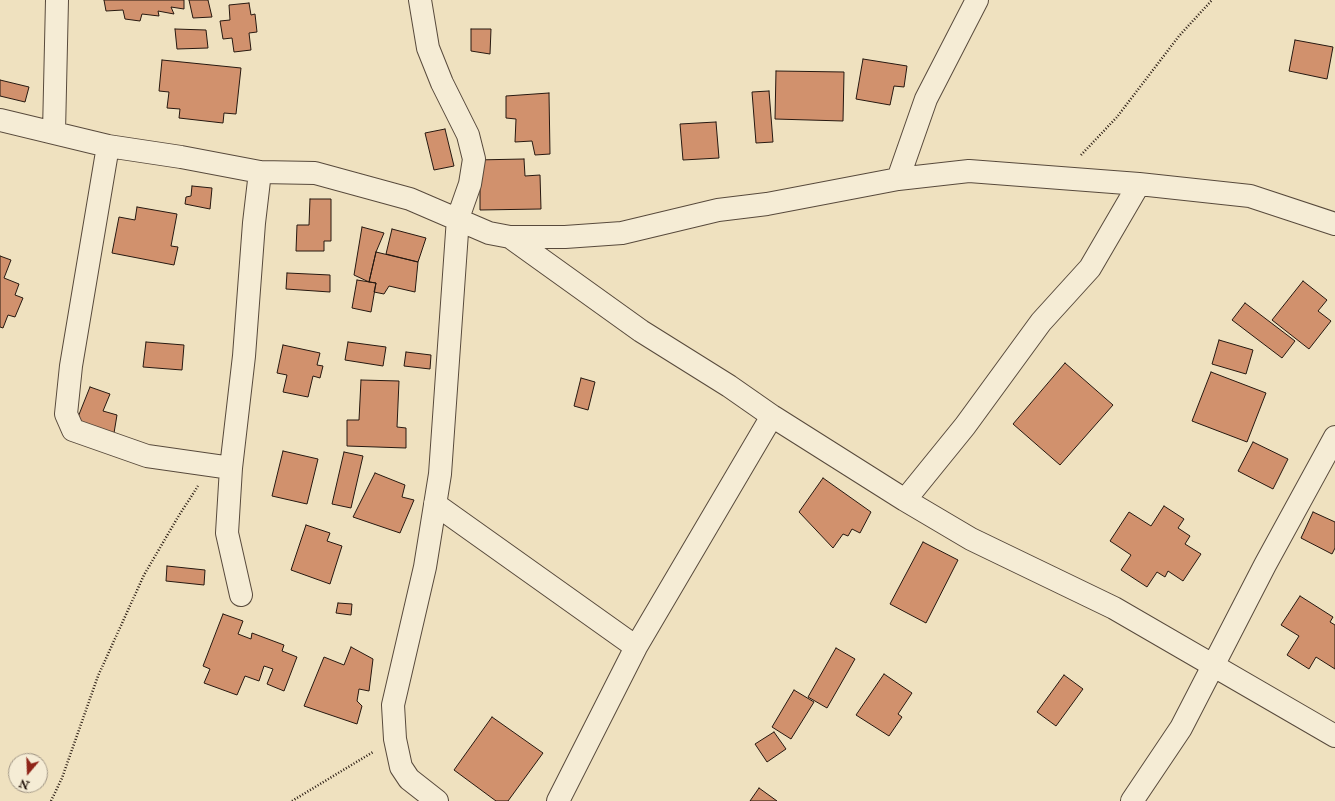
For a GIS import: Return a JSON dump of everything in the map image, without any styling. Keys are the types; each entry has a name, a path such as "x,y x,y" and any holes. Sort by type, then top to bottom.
{"street":[{"path":"54,132 57,0"},
{"path":"898,179 926,99 977,0"},
{"path":"425,6 428,48 442,83 468,135 474,159 470,184 458,218 440,474 425,567 393,705 395,739 401,767 409,779 437,801"},
{"path":"0,120 108,146 181,157 260,172 315,173 410,199 458,218 489,233 510,237 565,237 622,232 718,210 767,204 898,179 968,171 1139,184 1250,196 1335,224"},
{"path":"108,146 71,366 66,414 73,430 148,456 222,467"},
{"path":"241,595 228,533 222,467 245,348 254,223 260,172"},
{"path":"905,500 965,426 1041,322 1090,268 1139,184"},
{"path":"510,237 641,331 905,500 971,539 1114,608 1335,736"},
{"path":"558,801 636,647 772,416"},
{"path":"1132,801 1181,728 1213,664 1335,437"},
{"path":"435,504 636,647"}],"path":[{"path":"1057,178 1117,117 1179,36 1212,0"},
{"path":"51,801 62,778 98,676 144,575 178,517 222,467"},
{"path":"292,801 395,739"}],"building":[{"path":"104,0 184,0 184,9 171,7 174,14 158,11 159,16 142,14 140,21 125,19 123,10 106,11"},
{"path":"189,0 208,0 212,17 193,18"},
{"path":"249,3 251,15 255,14 257,32 249,33 251,50 234,52 232,38 223,39 220,21 230,20 229,5"},
{"path":"175,29 206,30 208,48 177,49"},
{"path":"471,29 491,29 490,54 471,51"},
{"path":"1295,40 1333,47 1327,79 1289,71"},
{"path":"863,59 907,66 904,87 894,86 890,105 856,99"},
{"path":"162,60 241,68 236,114 224,113 223,123 179,118 180,109 167,108 169,92 159,91"},
{"path":"776,71 844,72 843,121 775,119"},
{"path":"0,80 29,87 25,102 0,96"},
{"path":"769,91 773,142 756,143 752,92"},
{"path":"549,93 550,154 535,155 532,141 515,142 516,119 506,118 506,96"},
{"path":"716,122 719,158 683,160 680,124"},
{"path":"445,129 454,166 434,170 425,133"},
{"path":"524,159 525,176 540,175 541,209 480,210 480,183 475,160"},
{"path":"192,186 212,188 210,209 185,204 186,197 191,196"},
{"path":"310,199 331,199 331,241 324,241 324,251 296,251 297,225 309,225"},
{"path":"137,207 177,214 171,246 178,247 174,265 112,253 119,217 135,220"},
{"path":"362,227 384,233 376,252 369,282 354,275"},
{"path":"392,229 426,238 418,262 386,254"},
{"path":"376,252 418,262 415,292 389,286 384,294 374,292 376,283 369,282"},
{"path":"0,256 11,260 4,278 19,284 15,295 23,298 15,317 8,315 3,328 0,327"},
{"path":"287,273 330,275 330,292 286,289"},
{"path":"357,280 376,283 371,312 352,308"},
{"path":"1303,281 1327,300 1318,311 1331,321 1309,349 1272,320"},
{"path":"1245,303 1295,341 1282,358 1232,320"},
{"path":"1219,340 1253,350 1246,374 1212,364"},
{"path":"146,342 184,345 182,370 143,367"},
{"path":"348,342 386,347 383,366 345,360"},
{"path":"283,345 320,353 317,365 323,366 320,378 313,376 308,397 283,392 287,375 277,373"},
{"path":"406,352 431,355 430,369 404,366"},
{"path":"1065,363 1113,405 1060,465 1013,424"},
{"path":"1211,372 1266,393 1247,442 1192,421"},
{"path":"581,378 595,382 588,410 574,406"},
{"path":"361,380 399,381 397,427 406,428 406,448 347,446 347,420 359,420"},
{"path":"90,387 110,394 103,411 117,415 113,439 74,427"},
{"path":"1253,442 1288,459 1273,489 1238,471"},
{"path":"283,451 318,459 307,504 272,496"},
{"path":"344,452 363,456 351,508 332,504"},
{"path":"375,473 405,485 402,497 414,500 400,533 353,517"},
{"path":"823,478 871,512 860,533 852,529 848,536 843,534 833,548 799,512"},
{"path":"1164,506 1184,519 1178,528 1190,536 1185,544 1201,554 1183,581 1168,571 1165,577 1157,572 1147,587 1121,570 1131,555 1110,541 1129,512 1151,526"},
{"path":"1313,512 1335,522 1335,548 1332,554 1301,538"},
{"path":"306,525 330,533 327,541 342,546 330,584 291,570"},
{"path":"923,542 958,560 926,623 890,604"},
{"path":"167,566 205,570 204,585 166,581"},
{"path":"1300,596 1333,617 1330,622 1335,625 1335,669 1316,657 1309,669 1287,655 1299,636 1281,625"},
{"path":"338,603 352,604 351,615 336,613"},
{"path":"223,614 243,621 238,634 251,639 252,633 284,645 282,651 297,657 284,691 267,684 273,669 264,666 259,681 245,676 237,695 204,683 210,669 203,666"},
{"path":"351,647 373,659 369,691 359,689 357,701 362,706 357,724 304,706 324,657 344,665"},
{"path":"836,648 855,659 827,708 808,697"},
{"path":"884,674 912,693 898,714 902,717 889,736 856,715"},
{"path":"1064,675 1083,689 1056,726 1037,712"},
{"path":"794,690 814,702 791,739 772,727"},
{"path":"492,717 543,753 508,801 496,801 454,770"},
{"path":"774,732 786,749 767,762 755,744"},
{"path":"759,788 777,801 750,801"}]}
